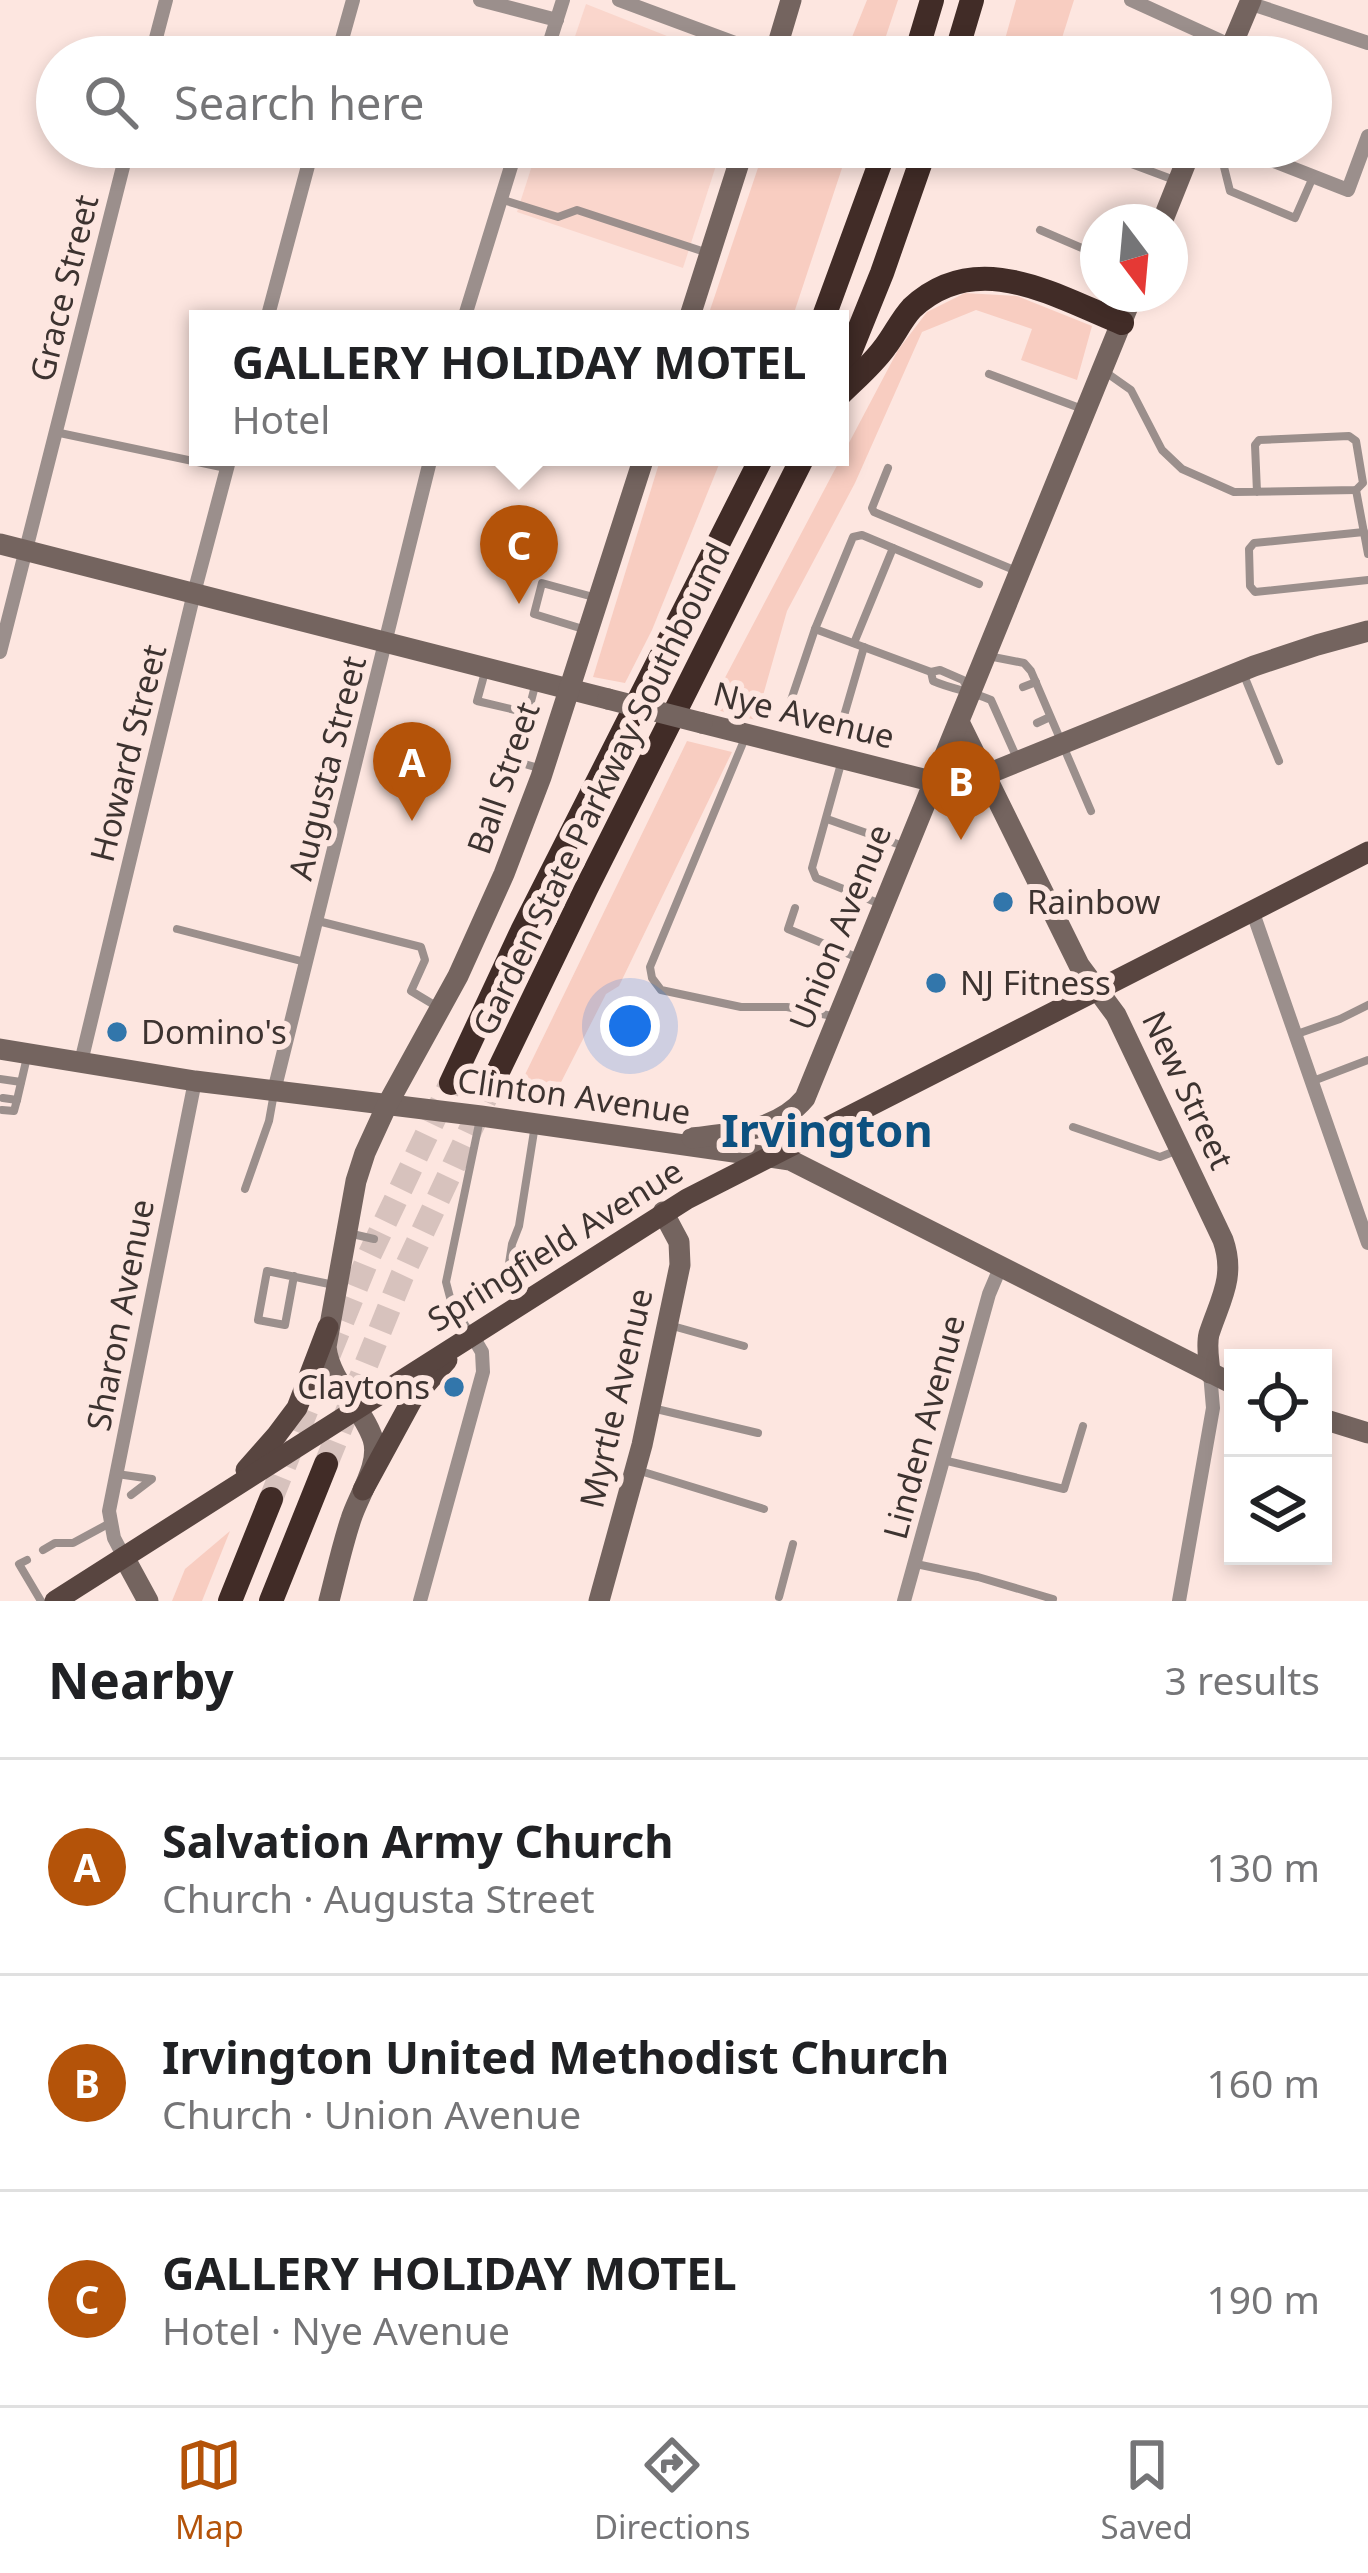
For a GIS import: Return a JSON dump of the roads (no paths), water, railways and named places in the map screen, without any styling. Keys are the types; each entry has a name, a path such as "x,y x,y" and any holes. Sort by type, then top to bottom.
{"highway":[{"path":"921,36 932,0"},
{"path":"961,36 972,0"},
{"path":"826,310 879,168"},
{"path":"849,355 919,168"},
{"path":"849,385 914,307 961,281 1013,280 1122,323"},
{"path":"451,1083 757,466"},
{"name":"Garden State Parkway Southbound","path":"491,1086 798,466"},
{"path":"271,1601 326,1464"},
{"path":"230,1601 271,1499"}],"main road":[{"path":"780,36 791,0"},
{"path":"1235,36 1250,2"},
{"path":"692,310 738,168"},
{"path":"1169,204 1183,168"},
{"name":"Union Avenue","path":"650,1140 767,1125 785,1117 805,1098 959,722 977,694 986,655 1126,312"},
{"name":"Ball Street","path":"328,1327 360,1167 505,874 544,769 641,466"},
{"name":"Nye Avenue","path":"0,544 934,782 985,775 1242,671 1368,631"},
{"name":"New Street","path":"959,722 1078,965 1116,1015 1228,1258 1228,1286 1207,1340 1210,1373"},
{"name":"Springfield Avenue","path":"56,1601 664,1212 1368,852"},
{"name":"Clinton Avenue","path":"0,1049 195,1081 768,1156 809,1168 1224,1380"},
{"name":"Myrtle Avenue","path":"599,1601 651,1408 681,1250 664,1212"},
{"path":"328,1327 328,1363 375,1443 363,1490"},
{"path":"222,1495 292,1416 328,1327"},
{"path":"328,1601 363,1490 412,1400 472,1335"},
{"path":"1332,1422 1368,1433"},
{"path":"124,1557 148,1601"}],"street":[{"path":"157,36 166,0"},
{"path":"344,36 353,0"},
{"path":"480,0 557,20"},
{"path":"552,36 563,0"},
{"path":"619,0 716,36"},
{"path":"1131,0 1200,36"},
{"path":"1250,2 1368,43"},
{"path":"1292,168 1348,190 1368,136"},
{"name":"Grace Street","path":"0,652 123,168"},
{"path":"269,310 307,168"},
{"path":"467,310 510,168"},
{"name":"Howard Street","path":"81,1062 228,466"},
{"name":"Augusta Street","path":"274,1091 428,466"},
{"path":"1252,910 1368,1243"},
{"name":"Sharon Avenue","path":"124,1557 109,1511 195,1081"},
{"name":"Linden Avenue","path":"904,1601 1000,1268"},
{"path":"420,1601 483,1372 482,1352 472,1335"},
{"path":"1179,1601 1213,1408 1210,1373"}],"lane":[{"path":"1143,168 1178,181"},
{"path":"1224,168 1230,191 1295,218 1313,176"},
{"path":"500,199 558,217 577,210 710,254"},
{"path":"1040,230 1080,247"},
{"path":"1102,370 1130,390 1172,462 1234,492 1257,492 1356,490 1363,483 1355,441 1349,436 1259,440 1255,445 1257,492"},
{"path":"989,374 1086,410"},
{"path":"56,432 189,456"},
{"path":"888,468 874,512 1020,572"},
{"path":"1356,490 1368,554"},
{"path":"1364,532 1254,543 1249,549 1250,586 1255,592 1368,580"},
{"path":"784,722 815,628 853,537 862,535 980,584"},
{"path":"839,733 859,645 893,548"},
{"path":"588,631 534,614 542,583 598,598"},
{"path":"815,628 963,680 1007,735 1018,761"},
{"path":"986,655 1024,663 1090,811"},
{"path":"487,668 477,701 526,718 536,680"},
{"path":"1242,671 1279,761"},
{"path":"1023,687 1036,682"},
{"path":"977,694 1005,695"},
{"path":"1037,723 1050,717"},
{"path":"1007,735 1019,730"},
{"path":"746,735 650,967 652,978 661,990 740,1006 787,1007 838,1017"},
{"path":"517,748 514,761 544,769"},
{"path":"842,759 812,868 816,878 884,905"},
{"path":"827,819 908,848"},
{"path":"795,908 788,929 862,959"},
{"path":"316,921 422,947 425,960 411,992 441,1009"},
{"path":"177,929 306,962"},
{"path":"1295,1035 1368,1006"},
{"path":"2,1110 14,1112 27,1053"},
{"path":"1312,1081 1368,1060"},
{"path":"0,1079 21,1082"},
{"path":"245,1189 269,1121 274,1091"},
{"path":"3,1098 17,1100"},
{"path":"472,1335 452,1305 446,1282 481,1116"},
{"path":"522,1303 510,1280 509,1256 519,1226 535,1124"},
{"path":"1073,1127 1160,1157 1180,1149"},
{"path":"346,1233 374,1239"},
{"path":"294,1276 285,1325 258,1319 267,1270 294,1276 336,1286"},
{"path":"668,1325 744,1346"},
{"path":"651,1408 758,1433"},
{"path":"943,1460 1064,1489 1083,1426"},
{"path":"635,1470 764,1509"},
{"path":"116,1474 152,1479 131,1495"},
{"path":"63,1558 73,1543 110,1523"},
{"path":"43,1550 55,1543 73,1543"},
{"path":"791,1601 779,1599 793,1544"},
{"path":"23,1562 41,1601"},
{"path":"914,1564 1053,1600"}],"tunnel":[{"path":"329,1354 368,1258 451,1083"},
{"path":"326,1464 402,1276 491,1086"},
{"path":"271,1499 316,1386"}],"place":[{"name":"GALLERY HOLIDAY MOTEL","path":"519,604"},
{"name":"Salvation Army Church","path":"412,821"},
{"name":"Irvington United Methodist Church","path":"961,840"},
{"name":"Rainbow","path":"1003,902"},
{"name":"NJ Fitness","path":"936,983"},
{"name":"Domino's","path":"117,1032"},
{"name":"Claytons","path":"454,1387"}],"district":[{"name":"Irvington","path":"827,1131"}]}
